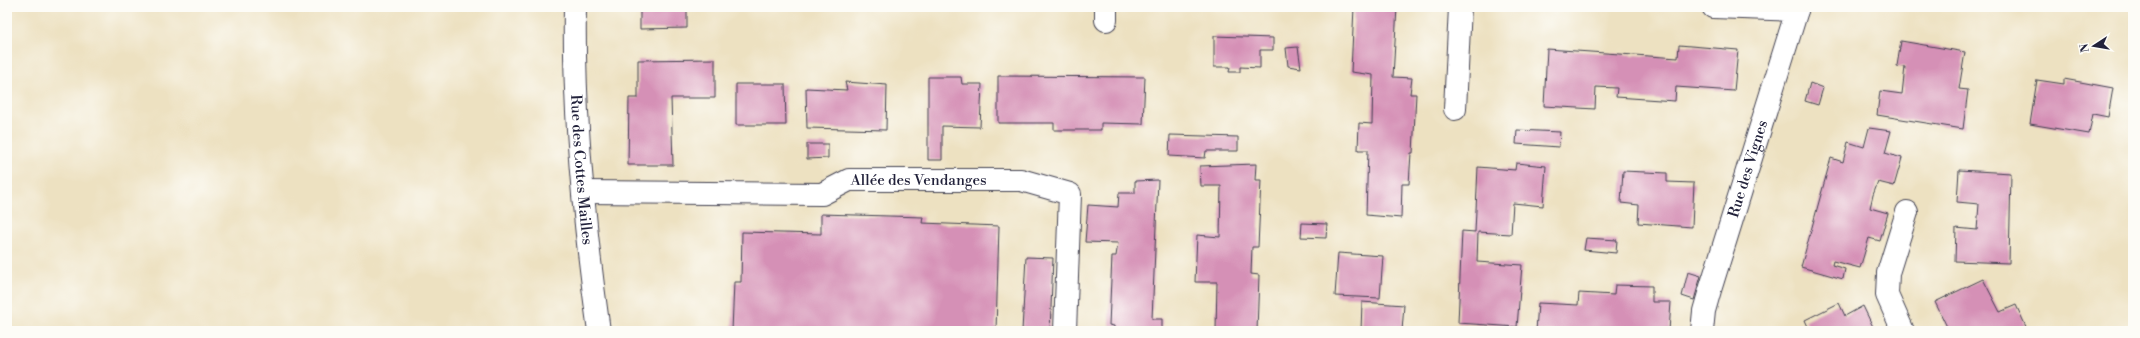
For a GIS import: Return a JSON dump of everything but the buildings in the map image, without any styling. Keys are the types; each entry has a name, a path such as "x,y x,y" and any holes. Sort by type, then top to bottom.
{"street":[{"name":"Rue des Cottes Mailles","path":"575,7 577,124 589,258 599,331"},
{"path":"1455,109 1460,7"},
{"path":"1713,7 1798,9"},
{"name":"Rue des Vignes","path":"1702,331 1704,311 1710,290 1798,9"},
{"name":"Allée des Vendanges","path":"583,192 822,194 850,180 1021,180 1070,194 1065,331"},
{"path":"1903,331 1887,295 1888,273 1907,212"}]}
